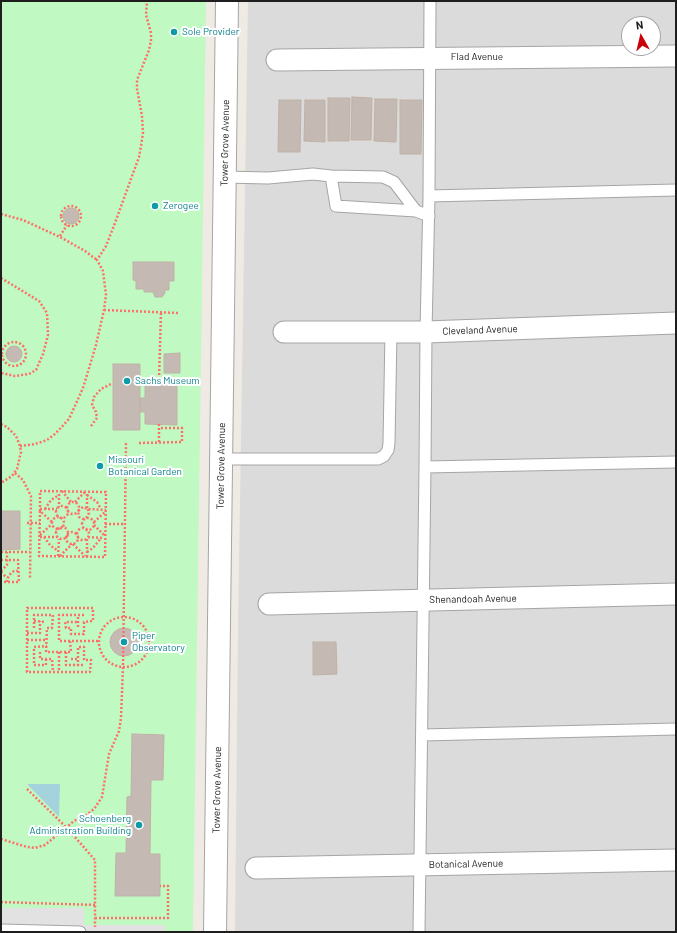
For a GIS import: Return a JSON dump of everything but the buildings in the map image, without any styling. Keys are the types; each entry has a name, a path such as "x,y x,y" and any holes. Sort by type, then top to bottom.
{"street":[{"name":"Tower Grove Avenue","path":"215,932 227,1"},
{"name":"Flad Avenue","path":"277,60 676,56"},
{"name":"Cleveland Avenue","path":"284,332 426,332 676,323"},
{"name":"Shenandoah Avenue","path":"269,604 676,594"},
{"name":"Botanical Avenue","path":"256,868 676,860"}],"lane":[{"path":"419,932 422,735 422,600 429,196 430,1"},
{"path":"224,177 268,178 313,174 331,176 383,177 394,182 416,212"},
{"path":"331,176 336,206 416,212 428,216"},
{"path":"429,196 676,190"},
{"path":"221,459 378,459 384,456 390,443 391,332"},
{"path":"425,467 676,462"},
{"path":"422,735 676,729"},
{"path":"1,930 80,932"}],"path":[{"path":"97,260 106,246 142,146 142,116 137,89 137,80 151,41 151,33 146,15 147,1"},
{"path":"66,207 75,207 80,212 80,220 74,225 67,225 62,219 61,212 66,207"},
{"path":"1,214 23,220 60,237 85,251 97,260 102,271 106,295 104,310 90,367 81,393 69,420 56,434 47,440 35,444 20,446"},
{"path":"60,237 67,225"},
{"path":"1,278 39,301 47,313 48,335 43,354 36,370 29,374 15,376 1,373"},
{"path":"104,310 179,312"},
{"path":"159,379 161,312"},
{"path":"10,342 18,343 23,346 26,353 23,362 20,365 14,366 9,366 1,356 2,349 10,342"},
{"path":"91,426 97,418 96,412 92,405 94,397 101,389 111,384"},
{"path":"1,424 12,431 16,436 20,446 21,458 15,473 1,483"},
{"path":"139,443 182,442 182,428 159,426 160,442"},
{"path":"1,839 27,847 35,848 45,845 66,827 94,809 102,797 109,754 119,731 120,724 123,667 126,443"},
{"path":"15,473 23,480 31,496 29,523 30,579"},
{"path":"40,491 60,492 106,492 104,537 105,557 40,556 40,491"},
{"path":"60,492 78,505 80,517 90,518 104,537"},
{"path":"59,556 58,538 56,532 63,526 64,523 57,514 60,492"},
{"path":"45,509 51,500 60,492"},
{"path":"40,536 55,518 65,517 68,513 68,505 86,493"},
{"path":"86,493 89,513 82,523 89,533 87,538 86,557"},
{"path":"86,493 97,502 102,510"},
{"path":"40,510 63,506 70,513 74,514 83,507 88,509 106,510"},
{"path":"40,510 55,528 63,528 66,530 67,541 86,557"},
{"path":"59,556 72,544 78,541 79,530 81,528 91,529 106,510"},
{"path":"29,523 40,523"},
{"path":"105,524 125,524"},
{"path":"40,536 64,539 69,533 74,532 82,540 87,538 104,537"},
{"path":"44,537 50,545 58,551"},
{"path":"86,552 93,548 104,537"},
{"path":"1,552 30,552"},
{"path":"7,552 7,564 1,572 7,580"},
{"path":"1,560 18,560 18,582 7,580 1,582"},
{"path":"7,564 14,571"},
{"path":"7,580 10,573 18,571"},
{"path":"78,622 65,622 66,628 71,628 71,634 84,634 84,622 93,621 93,608 27,608 27,672 90,672 91,660 84,660 84,647 78,647 78,666"},
{"path":"34,628 34,615 53,615 52,628 47,628 46,652 71,652 70,641"},
{"path":"84,615 59,615 59,641 98,641"},
{"path":"78,615 78,628"},
{"path":"123,617 134,619 141,624 148,634 149,642 146,653 141,660 131,666 123,667 107,661 100,650 98,641 102,630 108,623 123,617"},
{"path":"34,621 46,622"},
{"path":"27,633 40,633 40,621"},
{"path":"27,640 47,640"},
{"path":"46,659 46,665 34,665 34,647 47,646"},
{"path":"40,652 40,659 52,659 53,672"},
{"path":"59,652 59,672"},
{"path":"66,652 66,666 84,665"},
{"path":"71,659 78,659"},
{"path":"27,789 66,827 96,860 94,932"},
{"path":"95,918 168,918 168,886 160,886"},
{"path":"1,902 95,905"}],"shaded area":[{"path":"248,1 676,1 676,932 235,932 238,627"},
{"path":"1,908 84,908 84,925 165,925 165,932 1,932"}],"green space":[{"name":"Missouri Botanical Garden","path":"1,1 206,1 193,932 1,932"}],"water":[{"path":"27,784 60,784 59,817"}],"place":[{"name":"Sole Provider","path":"174,32"},
{"name":"Zerogee","path":"155,206"},
{"name":"Sachs Museum","path":"127,381"},
{"name":"Missouri Botanical Garden","path":"100,466"},
{"name":"Piper Observatory","path":"124,642"},
{"name":"Schoenberg Administration Building","path":"139,825"}]}
